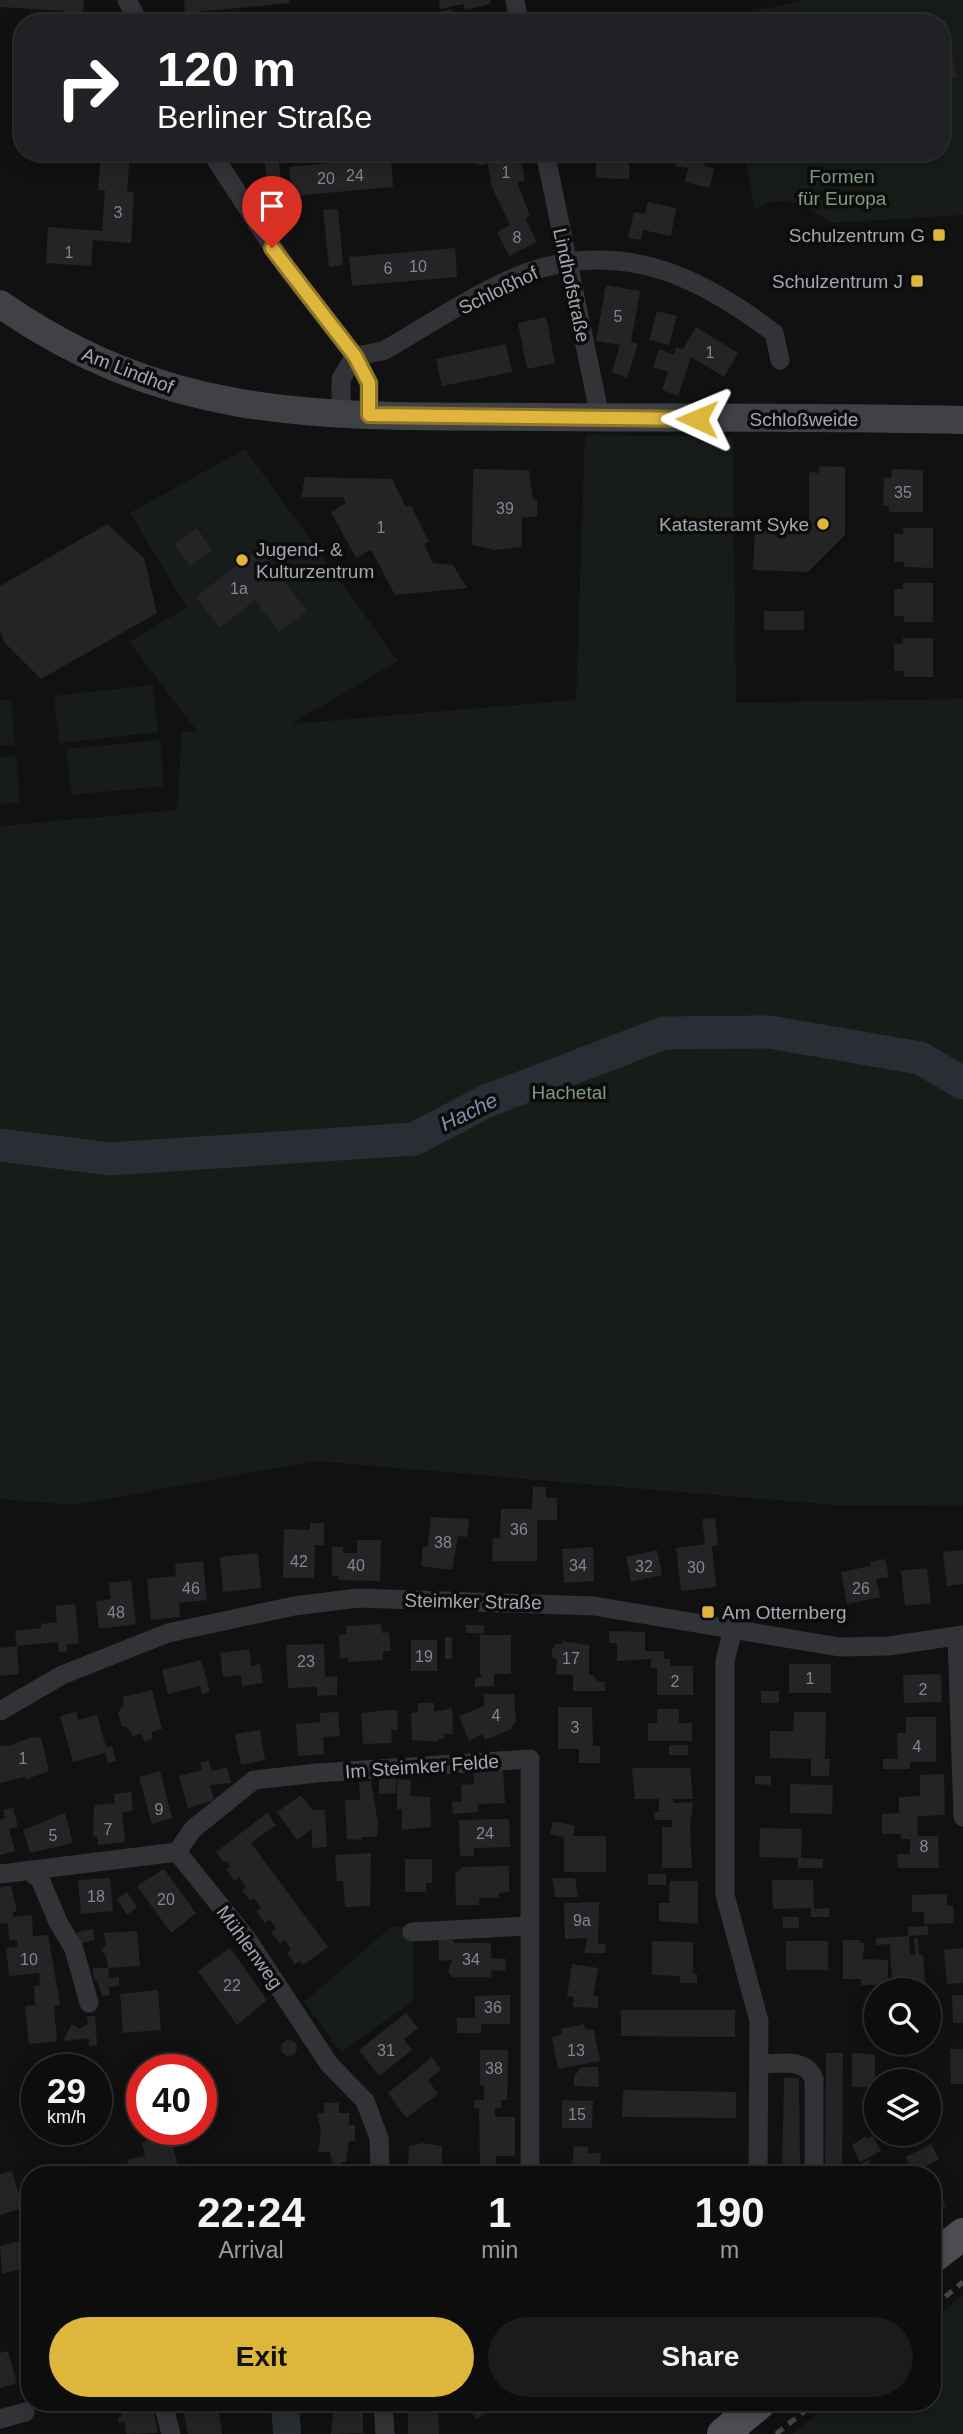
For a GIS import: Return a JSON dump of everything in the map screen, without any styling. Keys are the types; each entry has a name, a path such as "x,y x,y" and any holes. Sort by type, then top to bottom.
{"main road":[{"path":"941,2252 963,2234"},
{"path":"723,2434 750,2411"}],"street":[{"path":"217,161 286,267 355,356 369,383 369,415"},
{"name":"Lindhofstraße","path":"547,161 600,418"},
{"name":"Schloßhof","path":"355,356 383,351 538,269 608,259 661,269 705,286 774,333 780,360"},
{"name":"Am Lindhof","path":"0,304 44,335 101,363 154,384 268,410"},
{"path":"341,415 341,379 355,356"},
{"name":"Schloßweide","path":"268,410 341,415 963,420"},
{"name":"Steimker Straße","path":"0,1711 62,1675 168,1633 294,1606 358,1598 594,1606 839,1647 889,1646 960,1636"},
{"path":"733,1629 725,1661 725,1895 759,2021 758,2166"},
{"path":"960,1636 963,1817"},
{"name":"Im Steimker Felde","path":"177,1852 193,1829 254,1780 317,1773 530,1759 530,2166"},
{"path":"0,1874 177,1852"},
{"name":"Mühlenweg","path":"177,1852 247,1939 329,2064 365,2101 379,2138 380,2166"},
{"path":"29,1871 40,1879 58,1922 75,1949 89,2003"},
{"path":"412,1932 528,1926"},
{"path":"759,2064 802,2064 810,2069 814,2079 814,2166"},
{"path":"165,2411 171,2434"},
{"path":"384,2411 385,2434"},
{"path":"0,2418 25,2412"}],"green space":[{"name":"Formen für Europa","path":"804,0 963,0 963,215 830,223 794,203 774,202 755,210 746,161 950,161 950,14 741,14"},
{"name":"Hachetal","path":"585,435 733,437 736,703 963,699 963,1506 835,1505 314,1461 74,1505 0,1499 0,826 177,810 182,732 197,731 129,642 187,607 130,513 245,449 398,661 291,724 576,700"},
{"path":"153,685 158,732 59,743 54,696"},
{"path":"11,699 15,745 0,746 0,700"},
{"path":"160,740 164,786 71,795 66,749"},
{"path":"16,756 20,802 0,804 0,758"},
{"path":"413,1926 413,2001 341,2052 304,2002 391,1927"},
{"path":"963,2295 963,2434 792,2434 821,2411 941,2411 941,2313"}],"shaded area":[{"path":"272,2411 300,2411 301,2434 273,2434"}],"building":[{"path":"0,0 84,0 83,14 0,7"},
{"path":"184,0 289,0 290,3 185,13"},
{"path":"439,0 490,0 491,4 465,10 464,4 440,9"},
{"path":"452,9 453,14 430,14"},
{"path":"950,41 957,78 950,79"},
{"path":"100,161 129,161 127,192 134,192 131,243 93,240 91,266 46,263 48,227 102,231 105,190 98,190"},
{"path":"265,161 279,161 281,185 267,187"},
{"path":"350,161 391,161 393,187 292,196 289,167"},
{"path":"476,161 521,161 525,181 517,182 530,216 525,218 537,242 509,256 497,232 510,225 492,187 488,164 477,166"},
{"path":"596,161 629,161 629,179 596,178"},
{"path":"676,161 705,161 704,166 714,168 710,188 685,182 688,168 675,166"},
{"path":"648,202 676,208 671,236 643,230 641,240 628,238 634,212 645,214"},
{"path":"338,209 343,265 329,267 323,210"},
{"path":"455,248 457,277 352,286 349,257"},
{"path":"606,285 640,291 631,342 638,344 627,378 612,372 620,345 596,341"},
{"path":"657,311 677,316 669,345 649,340"},
{"path":"546,317 555,363 527,369 518,323"},
{"path":"696,327 738,353 724,377 691,357 678,396 662,390 668,372 653,367 659,349 674,355 676,347 683,349"},
{"path":"506,344 512,372 442,386 436,359"},
{"name":"Katasteramt Syke","path":"819,466 845,467 845,535 808,572 753,570 755,530 793,531 809,518 809,472 819,473"},
{"path":"473,469 529,470 533,499 537,500 537,516 522,518 522,547 495,550 472,545"},
{"path":"892,469 923,470 923,512 889,512 889,506 883,506 884,478 891,478"},
{"path":"305,477 392,479 406,507 411,505 429,542 424,544 433,563 453,565 467,588 395,595 371,550 356,558 331,512 346,503 343,497 301,497"},
{"path":"107,524 144,558 157,613 41,679 4,642 0,630 0,586"},
{"path":"197,528 212,550 190,566 174,544"},
{"path":"903,528 933,528 933,568 904,567 904,562 894,562 894,534 903,534"},
{"name":"Jugend- & Kulturzentrum","path":"259,548 307,611 279,632 255,600 220,628 196,597"},
{"path":"903,583 933,583 933,622 904,622 904,616 894,616 894,589 903,589"},
{"path":"764,611 804,611 804,630 764,630"},
{"path":"903,638 933,638 933,677 904,677 904,671 894,671 894,644 902,644"},
{"path":"533,1487 546,1487 546,1498 557,1498 557,1520 537,1520 537,1561 492,1561 493,1538 500,1538 501,1509 532,1509"},
{"path":"431,1517 469,1519 467,1537 458,1536 452,1570 421,1566 423,1546 428,1547"},
{"path":"715,1518 718,1545 712,1546 716,1587 681,1591 676,1548 705,1544 702,1519"},
{"path":"310,1523 324,1523 324,1545 315,1545 314,1578 283,1578 284,1529 310,1530"},
{"path":"357,1540 381,1540 380,1581 338,1580 338,1576 332,1576 332,1547 343,1547 343,1553 357,1553"},
{"path":"593,1547 594,1581 564,1583 562,1549"},
{"path":"657,1550 662,1575 631,1582 626,1557"},
{"path":"963,1550 963,1584 947,1586 943,1552"},
{"path":"258,1553 261,1588 223,1592 220,1557"},
{"path":"885,1559 889,1577 876,1579 880,1597 847,1604 841,1572 871,1566 870,1562"},
{"path":"203,1561 207,1600 179,1603 180,1617 151,1620 147,1579 176,1576 175,1564"},
{"path":"927,1568 931,1603 905,1606 901,1571"},
{"path":"131,1580 136,1624 99,1629 96,1601 111,1599 109,1583"},
{"path":"75,1604 79,1643 67,1645 67,1652 59,1653 58,1642 17,1646 15,1631 41,1628 41,1624 57,1622 55,1606"},
{"path":"381,1624 382,1633 389,1632 391,1651 383,1651 383,1660 348,1662 348,1658 340,1658 339,1635 347,1634 346,1626"},
{"path":"466,1625 484,1625 484,1633 466,1633"},
{"path":"609,1631 645,1632 645,1651 664,1651 664,1659 670,1659 670,1666 693,1666 693,1695 657,1695 657,1668 651,1668 651,1659 617,1661 617,1643 609,1643"},
{"path":"480,1635 511,1635 511,1674 494,1674 494,1686 475,1687 475,1678 483,1677 480,1674"},
{"path":"445,1637 452,1637 452,1659 445,1659"},
{"path":"411,1640 437,1640 437,1671 411,1671"},
{"path":"562,1641 589,1645 589,1675 593,1675 598,1682 605,1682 605,1691 573,1691 573,1675 556,1674 557,1659 552,1657 552,1649 556,1644 562,1644"},
{"path":"324,1644 325,1677 337,1676 337,1695 317,1696 317,1687 288,1688 286,1645"},
{"path":"17,1646 19,1674 0,1676 0,1648"},
{"path":"249,1649 251,1666 260,1664 263,1683 242,1686 241,1675 223,1677 220,1653"},
{"path":"201,1660 210,1692 202,1694 200,1686 168,1694 162,1670"},
{"path":"789,1664 831,1664 831,1693 789,1693"},
{"path":"941,1674 942,1702 904,1703 903,1675"},
{"path":"152,1690 162,1729 151,1732 153,1738 145,1742 141,1734 133,1736 128,1728 122,1726 118,1713 124,1704 123,1697"},
{"path":"761,1691 779,1691 779,1703 761,1703"},
{"path":"484,1694 514,1694 516,1721 511,1729 485,1740 483,1734 469,1741 459,1716 484,1706"},
{"path":"418,1703 434,1703 434,1712 452,1708 453,1734 444,1734 444,1739 438,1739 438,1742 412,1740 411,1713 418,1712"},
{"path":"558,1707 592,1707 593,1746 600,1746 600,1763 579,1763 579,1749 558,1749"},
{"path":"657,1709 679,1709 679,1723 692,1723 692,1741 648,1741 648,1723 657,1723"},
{"path":"397,1710 398,1730 391,1730 392,1743 363,1744 361,1713"},
{"path":"76,1712 78,1720 97,1715 106,1747 112,1746 116,1761 108,1763 105,1753 73,1762 60,1716"},
{"path":"338,1712 340,1736 323,1737 324,1754 298,1756 296,1724 320,1722 320,1713"},
{"path":"794,1712 826,1712 825,1759 830,1759 829,1776 811,1776 811,1759 770,1758 770,1731 793,1731"},
{"path":"906,1717 936,1717 936,1762 910,1762 910,1769 883,1769 883,1759 898,1759 897,1733 906,1733"},
{"path":"260,1730 265,1760 241,1765 235,1734"},
{"path":"32,1737 41,1738 49,1771 25,1780 25,1777 0,1783 0,1745 8,1746"},
{"path":"669,1745 688,1745 688,1755 669,1755"},
{"path":"209,1760 212,1771 227,1767 231,1783 210,1785 214,1800 188,1808 179,1776 202,1770 200,1763"},
{"path":"503,1767 505,1803 478,1804 478,1812 453,1814 452,1802 462,1802 461,1785 474,1784 473,1769"},
{"path":"632,1768 690,1768 693,1799 673,1799 673,1803 693,1802 690,1827 692,1868 662,1868 662,1827 672,1827 672,1820 655,1820 654,1812 659,1812 659,1799 635,1799"},
{"path":"160,1771 172,1818 152,1824 139,1777"},
{"path":"379,1773 396,1773 396,1793 379,1794"},
{"path":"944,1774 945,1815 918,1816 917,1822 918,1836 938,1836 939,1868 898,1868 897,1854 910,1854 910,1839 901,1839 901,1834 882,1834 882,1814 899,1813 899,1797 920,1796 920,1775"},
{"path":"755,1776 771,1776 771,1785 755,1784"},
{"path":"397,1779 411,1780 410,1796 430,1797 431,1827 402,1830 402,1809 397,1809"},
{"path":"371,1781 378,1823 377,1837 347,1839 345,1800 360,1800 359,1782"},
{"path":"790,1784 833,1785 832,1814 790,1813"},
{"path":"131,1792 133,1811 122,1812 125,1842 98,1845 97,1836 93,1837 94,1805 115,1803 114,1794"},
{"path":"301,1795 312,1810 325,1810 327,1847 312,1848 312,1829 297,1840 277,1812"},
{"path":"13,1808 18,1827 9,1829 15,1851 0,1855 0,1820 5,1818 3,1810"},
{"path":"65,1813 73,1843 30,1853 23,1830"},
{"path":"267,1813 276,1825 251,1843 328,1947 303,1965 300,1961 295,1964 287,1953 291,1949 284,1940 280,1944 271,1932 276,1928 269,1919 265,1923 256,1911 261,1908 254,1898 250,1901 242,1890 246,1887 239,1877 235,1881 226,1869 230,1866 227,1861 224,1863 216,1852"},
{"path":"509,1819 510,1847 474,1848 474,1856 460,1856 459,1820"},
{"path":"553,1821 575,1826 573,1836 606,1836 606,1872 564,1872 564,1837 550,1834"},
{"path":"760,1828 802,1829 801,1858 823,1859 823,1868 798,1868 798,1858 759,1857"},
{"path":"371,1853 370,1906 345,1907 343,1881 337,1881 335,1855"},
{"path":"405,1859 432,1859 432,1883 426,1883 426,1892 405,1892"},
{"path":"509,1866 509,1892 499,1893 499,1898 479,1898 479,1905 456,1905 455,1874 463,1867"},
{"path":"164,1869 196,1913 171,1933 137,1886"},
{"path":"648,1874 666,1874 666,1885 648,1885"},
{"path":"110,1878 113,1911 81,1914 78,1880"},
{"path":"552,1878 575,1878 578,1897 555,1897"},
{"path":"772,1880 813,1880 814,1909 829,1908 829,1917 811,1917 811,1908 773,1909"},
{"path":"670,1881 698,1881 698,1924 659,1921 659,1903 669,1903"},
{"path":"11,1886 17,1912 13,1912 13,1917 32,1915 33,1936 48,1935 60,2005 54,2006 57,2041 29,2044 25,2006 35,2005 34,1986 40,1985 39,1973 9,1976 6,1948 17,1947 17,1940 9,1940 8,1923 0,1924 0,1887"},
{"path":"127,1892 137,1907 127,1915 117,1899"},
{"path":"947,1894 947,1906 953,1906 954,1923 924,1924 924,1912 912,1912 912,1895"},
{"path":"599,1902 598,1944 606,1944 605,1953 584,1953 587,1938 565,1939 564,1903"},
{"path":"783,1917 799,1917 799,1928 783,1928"},
{"path":"928,1926 928,1935 908,1936 908,1927"},
{"path":"93,1929 95,1940 79,1944 77,1932"},
{"path":"137,1931 140,1966 108,1968 106,1956 101,1950 106,1945 104,1933"},
{"path":"909,1936 910,1955 915,1955 914,1938 918,1938 925,1978 892,1978 890,1944 876,1945 876,1938"},
{"path":"439,1940 454,1940 454,1943 491,1943 491,1958 506,1959 505,1971 491,1970 491,1977 452,1977 448,1971 452,1960 439,1961"},
{"path":"843,1940 861,1940 860,1943 865,1943 862,1959 888,1960 888,1978 864,1978 864,1985 861,1985 861,1979 843,1979"},
{"path":"652,1941 693,1942 693,1974 697,1974 697,1983 680,1983 680,1976 652,1975"},
{"path":"786,1941 828,1941 828,1970 786,1970"},
{"path":"230,1948 267,2000 237,2025 198,1971"},
{"path":"963,1948 963,1983 947,1984 944,1950"},
{"path":"572,1964 598,1968 593,1996 598,1996 598,2008 573,2007 574,1997 567,1996"},
{"path":"93,1968 108,1968 109,1978 119,1977 119,1986 109,1987 110,1995 102,1996 97,1980 94,1980"},
{"path":"158,1990 161,2030 123,2033 120,1994"},
{"path":"510,1995 510,2024 481,2024 481,2033 457,2033 457,2018 475,2018 475,1996"},
{"path":"952,1995 963,1995 963,2023 953,2023"},
{"path":"621,2010 735,2010 735,2037 621,2036"},
{"path":"406,2013 418,2028 404,2039 412,2050 379,2076 359,2050"},
{"path":"87,2016 95,2016 97,2045 89,2046 89,2038 63,2041 72,2024 79,2029 88,2024"},
{"path":"584,2024 585,2029 594,2030 600,2061 558,2069 552,2038 562,2034 561,2029"},
{"path":"286,2040 292,2040 297,2048 295,2054 286,2056 281,2051 281,2045"},
{"path":"950,2049 963,2049 963,2084 951,2084"},
{"path":"480,2050 508,2050 507,2100 501,2100 501,2108 495,2108 495,2117 515,2117 515,2156 496,2156 496,2166 480,2166 479,2108 474,2109 474,2100 484,2100 484,2085 480,2085"},
{"path":"826,2053 843,2053 842,2166 825,2166"},
{"path":"852,2053 875,2055 875,2069 864,2069 864,2087 852,2087"},
{"path":"432,2057 441,2070 428,2080 438,2094 406,2118 388,2093"},
{"path":"581,2067 598,2067 599,2087 574,2086 574,2077"},
{"path":"784,2078 799,2078 800,2166 782,2166"},
{"path":"623,2090 736,2092 736,2118 622,2117"},
{"path":"562,2100 593,2101 592,2128 562,2128"},
{"path":"324,2103 339,2103 339,2113 349,2113 349,2125 355,2125 355,2141 349,2141 346,2162 342,2162 343,2166 333,2166 330,2152 318,2152 321,2132 317,2113 324,2113"},
{"path":"864,2137 864,2146 878,2146 881,2151 860,2162 852,2145"},
{"path":"423,2143 442,2146 442,2166 408,2166 409,2146"},
{"path":"143,2145 172,2145 178,2166 129,2166 127,2160 145,2156"},
{"path":"574,2146 588,2147 588,2153 601,2153 600,2166 572,2166"},
{"path":"927,2146 932,2146 939,2159 927,2166 910,2166 906,2157"},
{"path":"869,2160 872,2166 857,2166"},
{"path":"12,2171 21,2209 0,2215 0,2174"},
{"path":"19,2241 21,2269 2,2274 0,2246"},
{"path":"8,2351 17,2383 0,2388 0,2353"},
{"path":"121,2411 154,2411 158,2433 126,2434 124,2422 119,2423 118,2417 122,2417"},
{"path":"219,2411 222,2434 188,2434 184,2413"},
{"path":"333,2411 363,2411 363,2433 331,2434"},
{"path":"408,2411 438,2411 439,2434 408,2434"},
{"path":"470,2411 488,2411 477,2419"}],"waterway":[{"name":"Hache","path":"0,1145 109,1159 414,1139 487,1101 664,1033 769,1032 920,1058 963,1083"}],"railway":[{"path":"941,2300 963,2282"},
{"path":"776,2434 805,2411"}],"place":[{"name":"Schulzentrum G","path":"939,235"},
{"name":"Schulzentrum J","path":"917,281"},
{"name":"Katasteramt Syke","path":"823,524"},
{"name":"Jugend- & Kulturzentrum","path":"242,560"},
{"name":"Am Otternberg","path":"708,1612"}],"route":[{"path":"272,248 355,356 369,383 369,415 697,419"}]}
